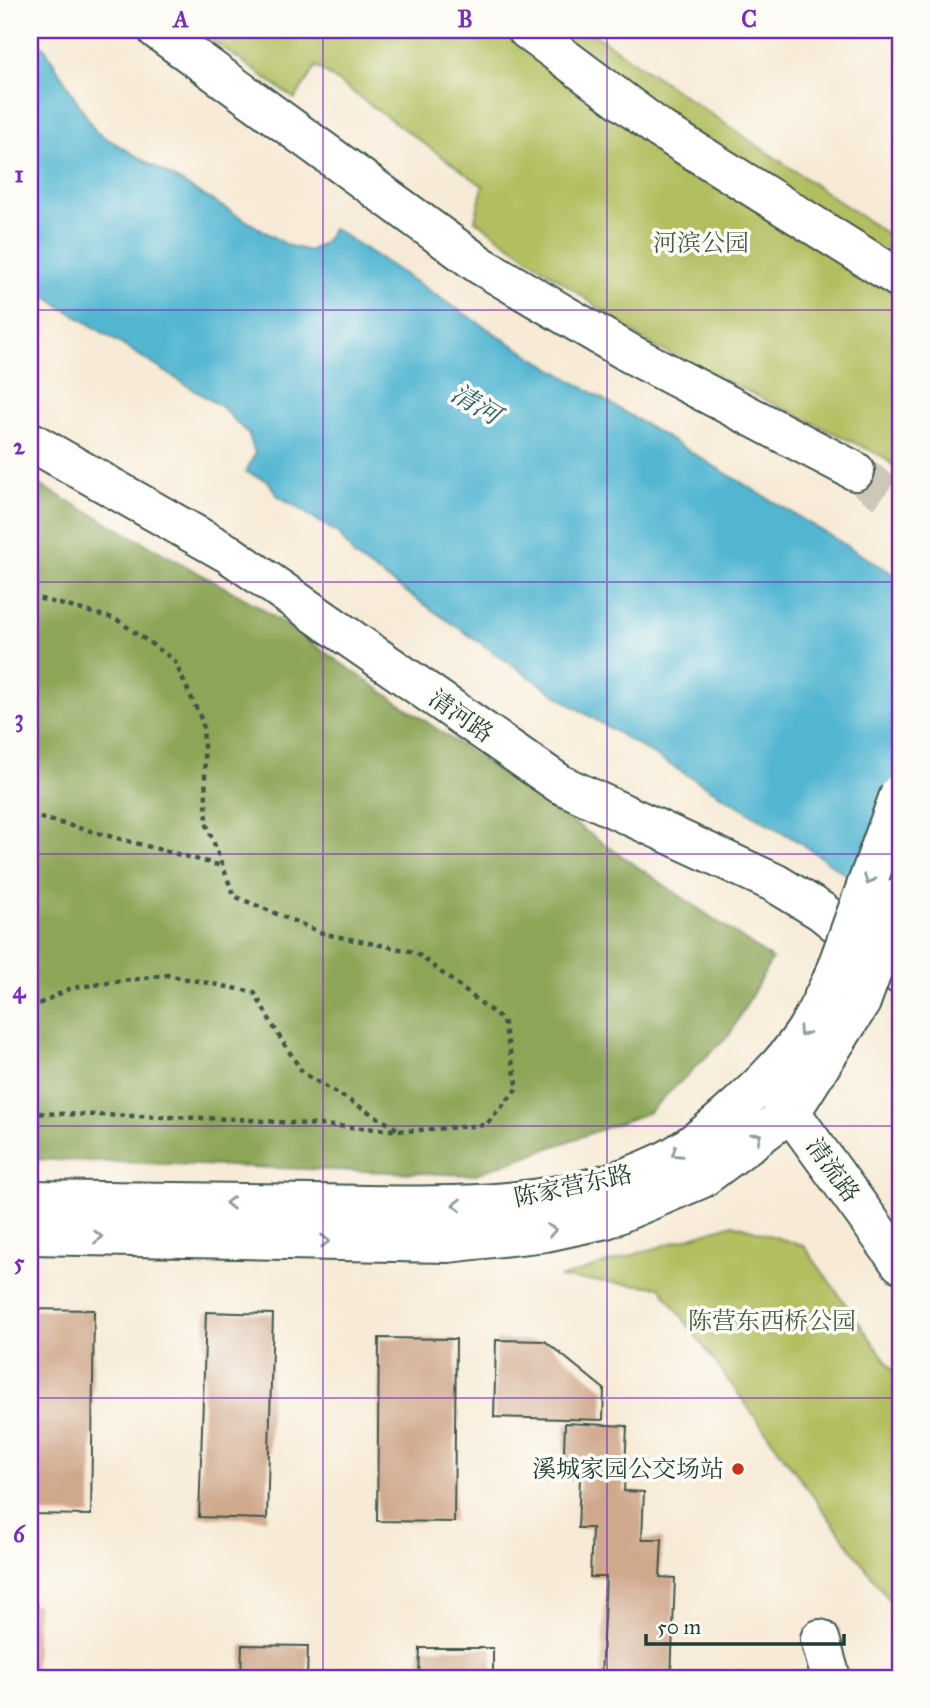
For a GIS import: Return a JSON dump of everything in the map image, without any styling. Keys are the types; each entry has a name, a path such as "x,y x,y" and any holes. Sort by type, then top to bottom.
{"street":[{"path":"157,30 480,265 631,354 855,471"},
{"path":"527,30 661,130 900,279"},
{"name":"清河路","path":"30,441 229,554 560,785 775,883 821,911 900,975"},
{"name":"陈家营东路","path":"30,1200 469,1206 555,1195 620,1180 663,1162 701,1137 766,1078 804,1032 846,991 900,793"},
{"name":"陈家营东路","path":"30,1235 448,1243 546,1232 606,1219 701,1179 790,1112 846,991 900,896"},
{"name":"清流路","path":"766,1078 900,1263"},
{"path":"820,1639 831,1678"}],"path":[{"path":"30,596 116,619 174,660 204,723 207,825 234,896 325,934 415,952 503,1020 518,1088 486,1125 400,1131 236,1119 30,1113"},
{"path":"30,815 223,866"},
{"path":"30,1008 71,988 167,975 254,992 303,1073 400,1131"}],"green space":[{"name":"河滨公园","path":"198,30 588,30 900,243 900,471 882,456 651,345 475,220 483,186 316,66 295,99"},
{"path":"30,480 255,604 772,959 730,1034 648,1113 473,1175 30,1159"},
{"name":"陈营东西桥公园","path":"733,1224 804,1246 900,1380 900,1615 660,1287 559,1278"}],"water":[{"name":"清河","path":"30,37 44,47 96,132 289,246 309,251 324,243 333,228 508,342 900,578 900,912 802,844 571,705 355,557 339,534 277,495 268,481 246,472 255,454 249,435 223,408 30,287"}],"building":[{"path":"30,1309 94,1310 91,1515 30,1514"},
{"path":"206,1312 273,1314 267,1519 199,1517"},
{"path":"379,1338 456,1339 454,1522 377,1521"},
{"path":"496,1340 545,1341 604,1389 603,1420 494,1417"},
{"path":"565,1423 627,1426 624,1491 644,1492 642,1539 662,1539 660,1577 675,1578 671,1678 601,1678 606,1577 590,1577 592,1528 578,1528 580,1477 563,1477"},
{"path":"30,1604 37,1604 35,1678 30,1678"},
{"path":"242,1645 308,1646 307,1678 241,1678"},
{"path":"420,1648 493,1648 493,1678 419,1678"}],"tunnel":[{"path":"855,471 900,505"}],"place":[{"name":"溪城家园公交场站","path":"738,1469"}]}
